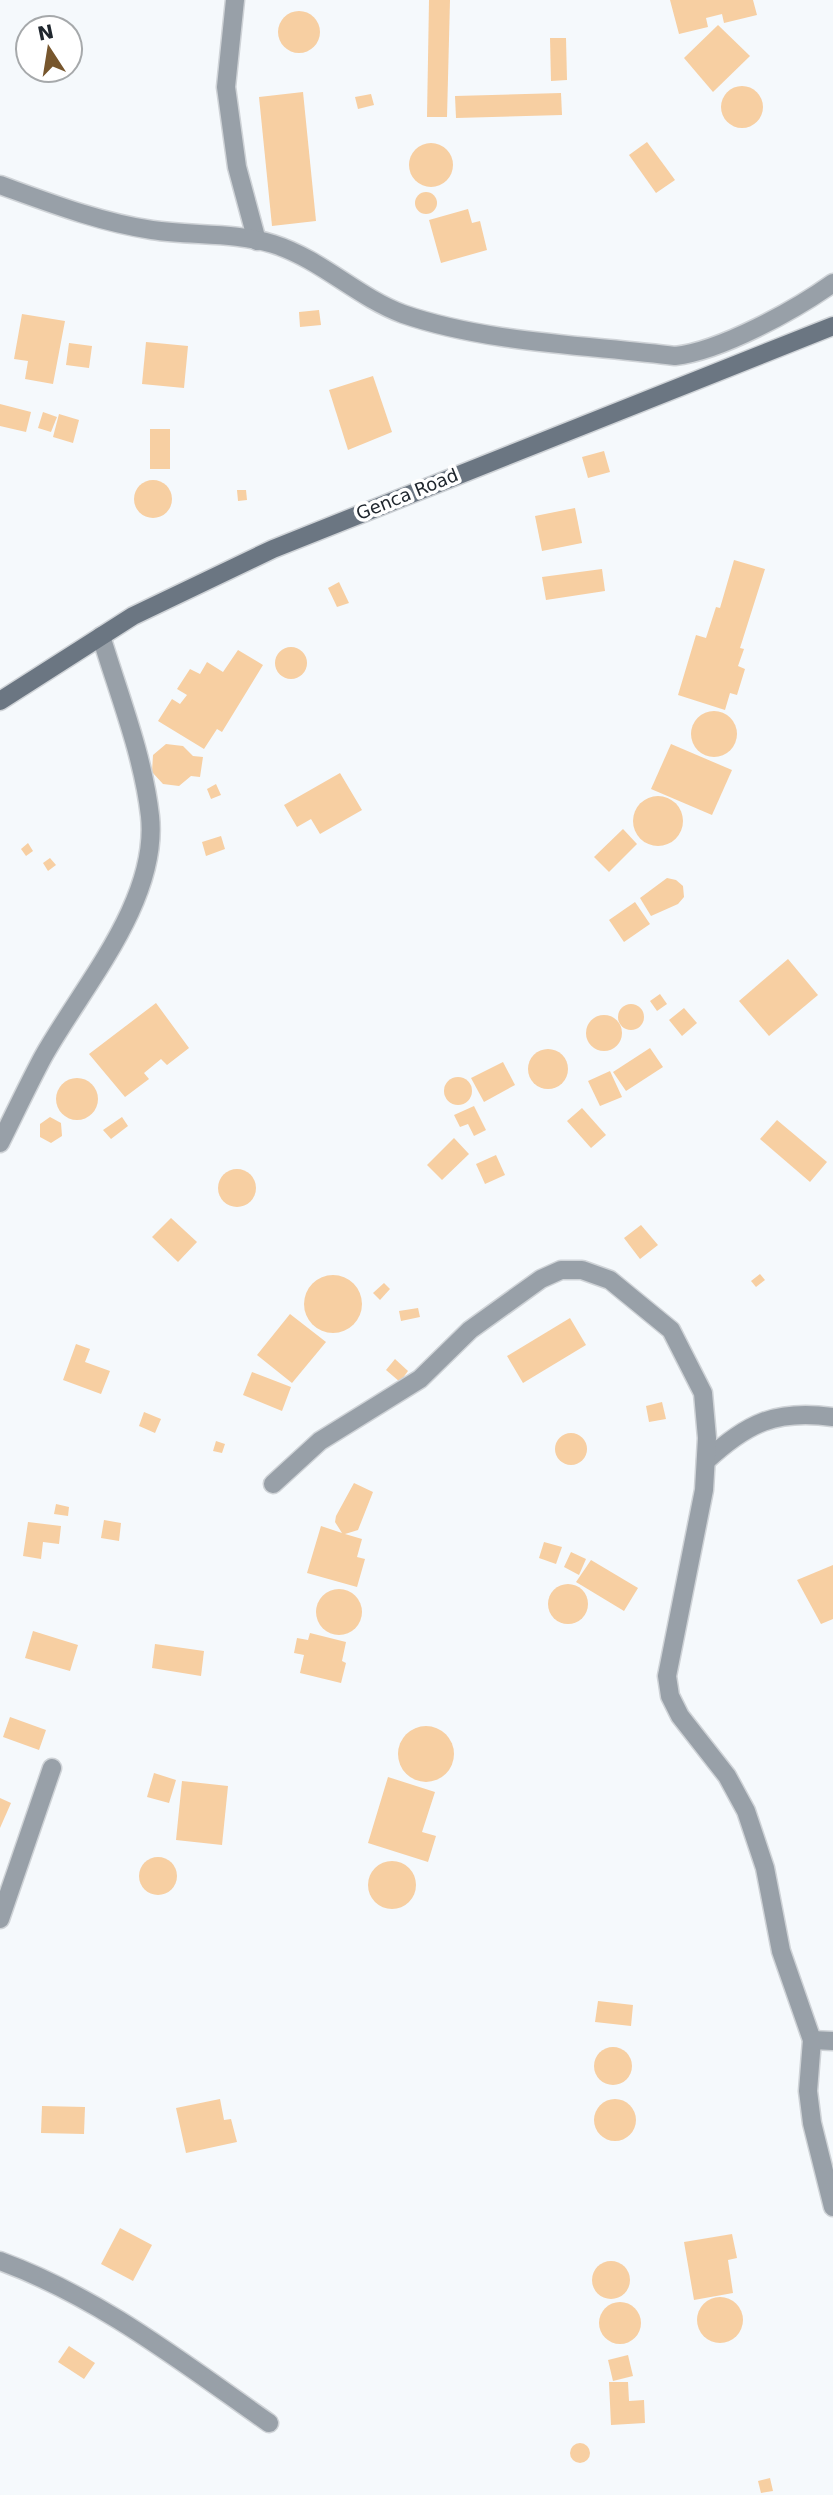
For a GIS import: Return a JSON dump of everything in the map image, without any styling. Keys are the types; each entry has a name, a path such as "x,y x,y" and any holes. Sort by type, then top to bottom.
{"street":[{"path":"235,0 226,87 237,167 257,241"},
{"path":"0,186 99,220 150,230 257,241 307,258 400,313 439,324 675,356 706,350 833,283"},
{"name":"Genca Road","path":"0,701 134,616 273,548 833,326"},
{"path":"0,1143 43,1058 135,903 146,862 150,819 138,756 101,636"},
{"path":"273,1484 320,1441 420,1379 470,1330 505,1302 561,1270 582,1270 610,1280 671,1330 703,1393 706,1461 704,1490 667,1676 670,1696 680,1716 727,1776 746,1811 765,1868 781,1951 811,2040 808,2091 812,2123 833,2207"},
{"path":"706,1461 733,1436 755,1423 780,1416 833,1417"},
{"path":"0,1919 52,1768"},
{"path":"811,2040 833,2040"},
{"path":"0,2261 81,2297 164,2349 268,2423"}],"building":[{"path":"429,0 450,0 447,117 427,117"},
{"path":"670,0 753,0 757,15 724,23 722,14 706,18 708,27 679,34"},
{"path":"299,11 314,17 320,32 314,47 299,53 284,47 278,32 284,17"},
{"path":"718,25 750,56 713,92 684,58"},
{"path":"550,38 566,38 567,80 551,81"},
{"path":"742,86 757,92 763,107 757,122 742,128 727,122 721,107 727,92"},
{"path":"303,92 316,221 272,226 259,97"},
{"path":"561,93 562,115 456,118 455,96"},
{"path":"371,94 374,105 358,109 355,97"},
{"path":"647,142 675,180 656,193 629,155"},
{"path":"431,143 440,144 447,149 452,156 452,174 447,181 440,186 431,187 422,186 415,181 410,174 409,165 410,156 415,149 422,144"},
{"path":"426,192 434,195 437,203 434,211 426,214 418,211 415,203 418,195"},
{"path":"468,209 472,223 480,221 487,250 441,263 429,220"},
{"path":"319,310 321,325 300,327 299,312"},
{"path":"22,314 65,321 53,384 25,379 28,361 14,359"},
{"path":"146,342 188,346 184,388 142,384"},
{"path":"69,343 92,346 89,368 66,365"},
{"path":"373,376 392,432 348,450 329,390"},
{"path":"0,404 31,412 26,432 0,426"},
{"path":"43,412 57,417 51,432 38,428"},
{"path":"59,414 79,420 73,443 53,437"},
{"path":"150,429 170,429 170,469 150,469"},
{"path":"604,451 610,472 588,478 582,457"},
{"path":"153,480 167,485 172,499 167,513 153,518 139,513 134,499 139,485"},
{"path":"237,490 246,490 247,500 238,501"},
{"path":"575,508 582,543 542,551 535,516"},
{"path":"734,560 765,569 740,648 744,649 738,666 745,669 737,695 730,693 725,710 678,695 696,635 706,638 716,607 720,608"},
{"path":"602,569 605,591 546,600 542,577"},
{"path":"339,582 349,603 337,607 328,588"},
{"path":"291,647 302,652 307,663 302,674 291,679 280,674 275,663 280,652"},
{"path":"238,650 263,665 222,732 217,729 204,749 158,721 172,699 180,704 187,695 177,689 190,669 200,674 207,662 223,672"},
{"path":"714,711 730,718 737,734 730,750 714,757 698,750 691,734 698,718"},
{"path":"166,744 183,746 193,756 203,757 200,777 191,776 179,786 163,784 152,772 153,755"},
{"path":"671,744 732,770 712,815 651,789"},
{"path":"340,773 362,810 320,834 311,819 297,827 284,805"},
{"path":"216,784 221,795 211,799 207,789"},
{"path":"658,796 675,804 683,821 675,838 658,846 641,838 633,821 641,804"},
{"path":"623,829 637,844 609,872 594,857"},
{"path":"221,836 225,849 206,856 202,842"},
{"path":"28,843 33,851 26,856 21,849"},
{"path":"50,858 56,865 48,871 43,863"},
{"path":"667,878 676,880 683,886 684,897 678,904 651,916 640,898"},
{"path":"635,902 650,924 624,942 609,920"},
{"path":"788,959 818,995 769,1036 739,1001"},
{"path":"660,994 667,1004 657,1011 650,1001"},
{"path":"156,1003 189,1048 167,1065 161,1059 144,1073 149,1079 125,1097 89,1054"},
{"path":"631,1004 640,1008 644,1017 640,1026 631,1030 622,1026 618,1017 622,1008"},
{"path":"684,1008 697,1023 682,1036 669,1020"},
{"path":"604,1015 617,1020 622,1033 617,1046 604,1051 591,1046 586,1033 591,1020"},
{"path":"650,1048 663,1067 626,1091 613,1072"},
{"path":"548,1049 562,1055 568,1069 562,1083 548,1089 534,1083 528,1069 534,1055"},
{"path":"503,1062 515,1085 484,1102 471,1078"},
{"path":"610,1071 622,1097 600,1106 588,1081"},
{"path":"458,1077 468,1081 472,1091 468,1101 458,1105 448,1101 444,1091 448,1081"},
{"path":"77,1078 92,1084 98,1099 92,1114 77,1120 62,1114 56,1099 62,1084"},
{"path":"474,1106 486,1130 474,1136 468,1124 460,1127 454,1115"},
{"path":"582,1108 606,1135 591,1148 567,1121"},
{"path":"50,1117 61,1123 62,1136 51,1143 40,1137 40,1124"},
{"path":"122,1117 128,1126 111,1139 103,1130"},
{"path":"777,1120 827,1162 810,1182 760,1139"},
{"path":"454,1138 469,1154 442,1180 427,1165"},
{"path":"496,1155 505,1175 485,1184 476,1164"},
{"path":"237,1169 250,1175 256,1188 250,1201 237,1207 224,1201 218,1188 224,1175"},
{"path":"171,1218 197,1242 178,1262 152,1237"},
{"path":"641,1225 658,1245 640,1259 624,1238"},
{"path":"760,1274 765,1280 756,1287 751,1281"},
{"path":"333,1275 344,1277 357,1288 362,1304 360,1315 349,1328 333,1333 322,1331 309,1320 304,1304 306,1293 317,1280"},
{"path":"384,1283 390,1289 380,1300 373,1293"},
{"path":"418,1308 420,1317 401,1321 399,1311"},
{"path":"290,1314 326,1342 292,1383 257,1355"},
{"path":"570,1318 586,1345 523,1383 507,1356"},
{"path":"76,1344 90,1349 85,1362 110,1371 101,1394 63,1380"},
{"path":"395,1359 408,1371 400,1382 386,1370"},
{"path":"252,1372 291,1387 282,1411 243,1395"},
{"path":"662,1402 666,1419 649,1422 646,1406"},
{"path":"144,1412 161,1419 155,1433 139,1426"},
{"path":"571,1433 583,1437 587,1449 583,1461 571,1465 559,1461 555,1449 559,1437"},
{"path":"216,1441 225,1444 222,1453 213,1451"},
{"path":"354,1483 373,1492 358,1530 345,1534 362,1539 357,1557 365,1559 357,1587 307,1573 321,1526 342,1533 335,1522 336,1516"},
{"path":"56,1504 69,1507 68,1516 54,1514"},
{"path":"104,1520 121,1523 119,1541 101,1538"},
{"path":"28,1522 61,1526 59,1544 43,1542 41,1559 23,1556"},
{"path":"544,1542 562,1547 556,1564 539,1558"},
{"path":"571,1552 586,1559 579,1575 564,1567"},
{"path":"591,1560 638,1588 624,1611 576,1582"},
{"path":"833,1565 833,1619 821,1624 797,1580"},
{"path":"568,1584 582,1590 588,1604 582,1618 568,1624 554,1618 548,1604 554,1590"},
{"path":"339,1589 356,1595 362,1612 356,1629 339,1635 322,1629 316,1612 322,1595"},
{"path":"33,1631 78,1645 70,1671 25,1658"},
{"path":"310,1633 346,1642 342,1661 346,1663 341,1683 300,1673 304,1655 294,1653 297,1638 308,1640"},
{"path":"155,1644 204,1651 201,1676 152,1668"},
{"path":"10,1717 46,1730 39,1750 3,1737"},
{"path":"426,1726 441,1731 449,1739 454,1754 449,1769 441,1777 426,1782 411,1777 403,1769 398,1754 403,1739 411,1731"},
{"path":"154,1773 176,1780 169,1803 147,1797"},
{"path":"388,1777 435,1792 422,1832 436,1836 428,1862 368,1843"},
{"path":"182,1781 228,1786 222,1845 176,1840"},
{"path":"0,1798 11,1803 0,1828"},
{"path":"158,1857 171,1863 177,1876 171,1889 158,1895 145,1889 139,1876 145,1863"},
{"path":"392,1861 409,1868 416,1885 409,1902 392,1909 375,1902 368,1885 375,1868"},
{"path":"598,2001 633,2005 631,2026 595,2022"},
{"path":"613,2047 627,2052 632,2066 627,2080 613,2085 599,2080 594,2066 599,2052"},
{"path":"220,2099 224,2120 231,2119 237,2142 186,2153 176,2108"},
{"path":"615,2099 630,2105 636,2120 630,2135 615,2141 600,2135 594,2120 600,2105"},
{"path":"42,2106 85,2107 84,2134 41,2133"},
{"path":"120,2228 152,2245 133,2281 101,2264"},
{"path":"732,2234 737,2258 728,2260 733,2293 694,2300 684,2242"},
{"path":"611,2261 625,2266 630,2280 625,2294 611,2299 597,2294 592,2280 597,2266"},
{"path":"720,2297 736,2304 743,2320 736,2336 720,2343 704,2336 697,2320 704,2304"},
{"path":"620,2302 635,2308 641,2323 635,2338 620,2344 605,2338 599,2323 605,2308"},
{"path":"69,2346 95,2363 84,2379 58,2362"},
{"path":"628,2355 633,2376 613,2381 608,2360"},
{"path":"609,2382 628,2382 629,2401 644,2400 645,2423 611,2425"},
{"path":"576,2443 584,2443 590,2453 584,2463 576,2463 570,2457 570,2449"},
{"path":"770,2478 773,2491 761,2493 758,2481"}]}
